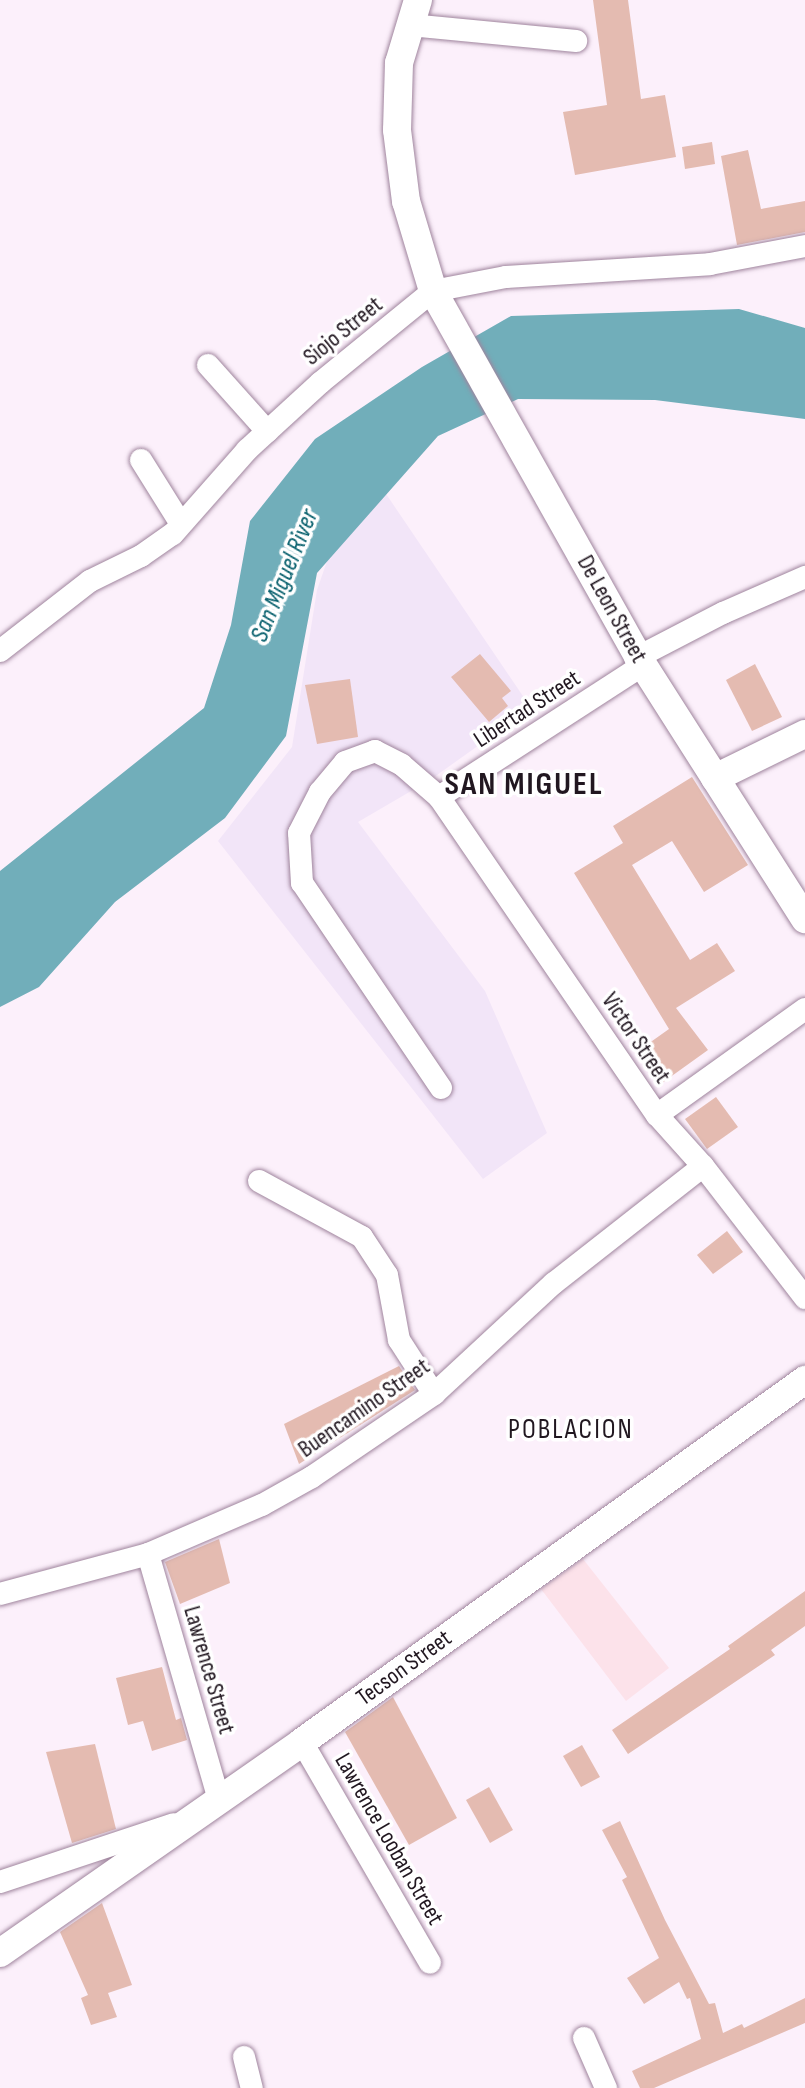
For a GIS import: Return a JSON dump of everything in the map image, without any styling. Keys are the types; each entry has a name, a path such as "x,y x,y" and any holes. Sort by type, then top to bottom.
{"main road":[{"name":"De Leon Street","path":"414,12 399,63 398,142 406,201 436,296 640,661 805,919"},
{"path":"715,778 805,734"},
{"name":"Tecson Street","path":"0,1953 302,1742 805,1380"}],"street":[{"path":"414,12 576,41"},
{"name":"Siojo Street","path":"0,651 90,581 141,556 181,524 267,431 320,383 436,296 506,277 710,264 805,246"},
{"path":"208,365 267,431"},
{"path":"141,460 181,524"},
{"name":"Libertad Street","path":"439,797 640,661 723,613 805,577"},
{"name":"Victor Street","path":"441,1088 302,883 299,833 320,792 345,762 375,751 402,765 439,797 657,1115 703,1166 805,1298"},
{"path":"657,1115 805,1009"},
{"name":"Buencamino Street","path":"0,1594 148,1554 262,1505 312,1477 434,1394 554,1283 703,1166"},
{"path":"259,1181 362,1237 387,1275 399,1340 434,1394"},
{"name":"Lawrence Street","path":"148,1554 219,1800"},
{"name":"Lawrence Looban Street","path":"302,1742 430,1963"},
{"path":"0,1882 189,1819"},
{"path":"584,2038 606,2088"},
{"path":"244,2057 252,2088"}],"shaded area":[{"path":"380,485 531,708 430,780 358,822 485,991 547,1133 483,1179 218,841 292,747 317,590 333,544"},
{"path":"583,1559 669,1668 626,1701 541,1589"}],"water":[{"name":"San Miguel River","path":"739,309 805,328 805,419 655,400 518,399 438,436 317,573 286,736 225,818 115,902 39,987 0,1007 0,871 204,708 231,625 250,521 315,439 422,367 511,316"}],"building":[{"path":"593,0 628,0 641,99 665,95 676,157 575,175 563,112 607,105"},
{"path":"712,142 715,164 685,169 682,147"},
{"path":"748,150 761,209 805,201 805,232 737,245 721,156"},
{"path":"480,654 511,691 502,698 508,706 489,722 451,677"},
{"path":"755,664 782,717 752,731 726,680"},
{"path":"350,679 358,737 317,744 305,685"},
{"path":"692,777 748,865 704,892 672,841 632,865 690,960 717,943 735,971 676,1008 708,1050 662,1083 638,1051 669,1029 574,873 623,843 613,826"},
{"path":"716,1097 738,1127 707,1149 685,1119"},
{"path":"727,1231 743,1252 713,1274 697,1255"},
{"path":"399,1366 415,1390 299,1464 284,1424"},
{"path":"219,1539 230,1583 180,1604 165,1562"},
{"path":"805,1591 805,1626 771,1650 775,1655 628,1754 612,1730 730,1649 728,1646"},
{"path":"162,1667 176,1720 181,1718 187,1740 152,1751 143,1721 128,1725 116,1678"},
{"path":"393,1697 457,1818 409,1845 345,1732"},
{"path":"95,1744 116,1829 72,1843 46,1752"},
{"path":"582,1745 600,1777 581,1787 563,1756"},
{"path":"489,1787 513,1830 490,1843 466,1800"},
{"path":"620,1821 665,1920 709,2004 715,2003 723,2033 742,2024 744,2028 805,1998 805,2023 654,2088 640,2088 632,2071 701,2039 690,1998 687,1999 679,1982 644,2004 627,1978 659,1958 622,1880 627,1877 602,1830"},
{"path":"102,1903 132,1985 108,1993 117,2017 91,2025 81,1998 88,1995 60,1932"}],"district":[{"name":"SAN MIGUEL","path":"524,785"},
{"name":"POBLACION","path":"571,1430"}]}
